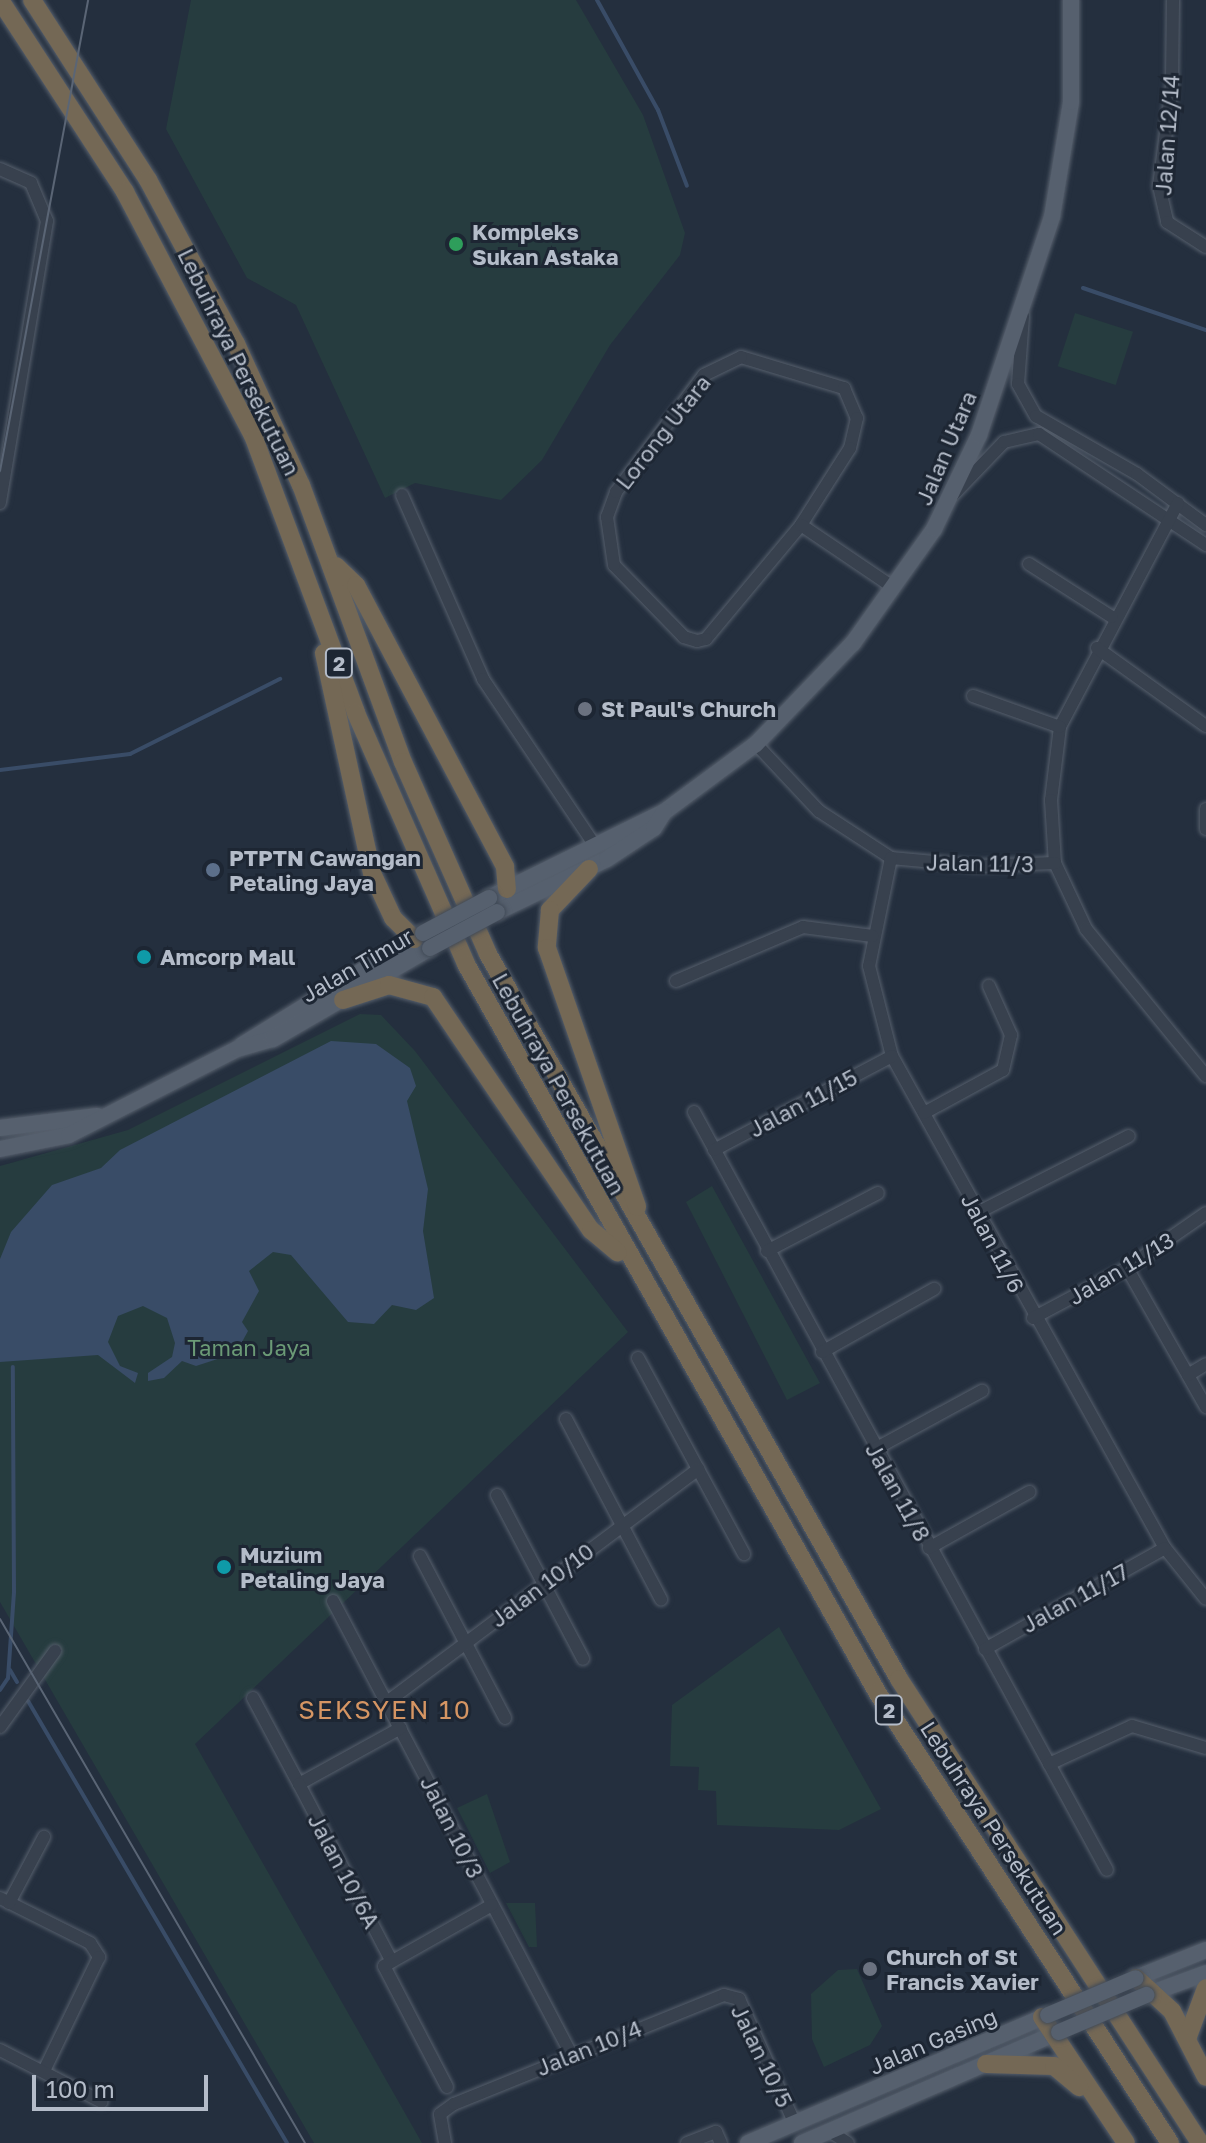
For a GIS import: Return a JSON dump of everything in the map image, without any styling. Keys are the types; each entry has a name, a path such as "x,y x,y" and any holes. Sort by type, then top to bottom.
{"highway":[{"name":"Lebuhraya Persekutuan","path":"0,0 180,293 254,438 378,767 459,949 629,1263 877,1692 1170,2143"},
{"name":"Lebuhraya Persekutuan","path":"32,0 181,238 332,562 403,762 470,914 650,1248 899,1679 1200,2143"},
{"path":"332,562 356,585 505,867 507,889"},
{"path":"308,576 372,873 393,918 422,940"},
{"path":"589,869 550,910 547,948 650,1248"},
{"path":"343,1000 389,985 433,997 591,1230 629,1263"},
{"path":"1136,1978 1187,2039 1206,2077"},
{"path":"1187,2039 1206,1988"},
{"path":"1045,2016 1094,2099 1126,2143"},
{"path":"986,2064 1054,2066 1094,2099"}],"main road":[{"name":"Jalan Utara","path":"493,905 507,889 593,843 664,812 756,744 817,685 894,588 953,495 1024,309 1064,162 1071,0"},
{"name":"Jalan Utara","path":"493,905 589,869 654,828 664,812"},
{"name":"Jalan Timur","path":"0,1149 69,1135 237,1049 422,940 493,905"},
{"name":"Jalan Timur","path":"237,1049 273,1039 343,1000 422,940"},
{"name":"Jalan Timur","path":"0,1128 107,1115"},
{"name":"Jalan Gasing","path":"748,2143 1206,1950"},
{"name":"Jalan Gasing","path":"802,2143 1206,1973"},
{"path":"839,2105 848,2125"}],"street":[{"name":"Jalan 12/14","path":"1173,0 1172,86 1159,186 1167,222 1206,247"},
{"path":"0,169 31,183 47,221 0,503"},
{"path":"1024,309 1018,384 1025,404 1178,503 1206,525"},
{"name":"Lorong Utara","path":"741,357 844,388 855,400 850,448 801,525 702,641 684,637 614,565 606,538 616,492 663,427 704,375 741,357"},
{"path":"0,443 10,430"},
{"path":"953,495 1004,442 1039,434 1170,517 1206,545"},
{"path":"402,495 483,679 593,843"},
{"path":"1178,503 1112,617 1060,727 1051,800 1055,863 1112,966 1206,1076"},
{"path":"801,525 894,588"},
{"path":"1029,564 1112,617"},
{"path":"1097,648 1206,726"},
{"path":"973,696 1060,727"},
{"name":"Jalan 11/3","path":"756,744 819,811 891,858 977,866 1055,863"},
{"path":"1204,827 1206,809"},
{"name":"Jalan 11/6","path":"891,858 872,936 869,966 892,1056 1033,1318 1165,1548 1206,1599"},
{"path":"676,981 803,927 872,936"},
{"path":"924,1113 1003,1070 1011,1035 989,986"},
{"name":"Jalan 11/15","path":"714,1150 892,1056"},
{"name":"Jalan 11/8","path":"694,1112 822,1352 1107,1870"},
{"path":"977,1213 1129,1136"},
{"path":"767,1251 878,1193"},
{"name":"Jalan 11/13","path":"1033,1318 1127,1268 1206,1213"},
{"path":"1127,1268 1206,1407"},
{"path":"822,1352 934,1289"},
{"path":"638,1358 744,1554"},
{"path":"1188,1375 1206,1364"},
{"path":"875,1449 982,1391"},
{"path":"566,1419 661,1599"},
{"name":"Jalan 10/10","path":"387,1702 698,1469"},
{"path":"929,1548 1029,1492"},
{"path":"497,1495 583,1659"},
{"name":"Jalan 11/17","path":"985,1649 1165,1548"},
{"path":"420,1556 505,1718"},
{"name":"Jalan 10/3","path":"333,1601 571,2054"},
{"path":"0,1727 55,1651"},
{"name":"Jalan 10/6A","path":"253,1698 390,1958 385,1969 447,2087"},
{"path":"1049,1764 1132,1726 1206,1748"},
{"path":"299,1784 401,1728"},
{"path":"44,1837 4,1900 90,1943 99,1957 44,2071"},
{"path":"390,1958 492,1905"},
{"name":"Jalan 10/4","path":"445,2143 439,2120 454,2104 571,2054 724,1995"},
{"name":"Jalan 10/5","path":"724,1995 739,1999 795,2124"},
{"path":"0,2050 102,2102"},
{"path":"848,2125 856,2143"},
{"path":"687,2143 716,2132 721,2143"},
{"path":"831,2132 848,2143"}],"green space":[{"name":"Kompleks Sukan Astaka","path":"191,0 576,0 643,115 685,233 680,255 610,345 542,460 501,500 415,483 385,498 296,305 247,278 166,129"},
{"path":"1075,313 1133,332 1116,385 1058,366"},
{"name":"Taman Jaya","path":"360,1014 381,1015 415,1051 628,1332 195,1744 422,2143 314,2143 0,1602 0,1166 128,1130"},
{"path":"712,1186 820,1383 787,1400 686,1202"},
{"path":"779,1627 881,1809 839,1830 717,1825 716,1791 698,1790 699,1767 670,1766 672,1705"},
{"path":"487,1794 510,1862 490,1873 457,1808"},
{"path":"506,1903 535,1903 537,1947 529,1947"},
{"path":"857,1969 882,2026 870,2045 824,2067 812,2039 811,1994 838,1970"}],"water":[{"path":"331,1041 376,1044 410,1068 416,1086 407,1101 428,1189 423,1231 434,1298 416,1310 392,1305 374,1324 348,1322 291,1255 273,1252 249,1271 259,1291 242,1322 248,1331 236,1353 196,1366 182,1361 164,1378 148,1381 148,1373 172,1357 175,1343 167,1318 143,1306 118,1316 108,1342 120,1366 138,1373 135,1383 98,1355 0,1362 0,1259 11,1232 52,1185 101,1168 120,1150"}],"waterway":[{"path":"597,0 658,110 687,186"},
{"path":"1083,288 1206,330"},
{"path":"0,770 130,754 280,679"},
{"path":"0,1690 8,1678 14,1592 13,1367"},
{"path":"10,1670 17,1682"},
{"path":"28,1701 287,2143"}],"tram line":[{"path":"0,471 88,0"},
{"path":"0,1619 305,2143"}],"place":[{"name":"Kompleks Sukan Astaka","path":"456,244"},
{"name":"St Paul's Church","path":"585,709"},
{"name":"PTPTN Cawangan Petaling Jaya","path":"213,870"},
{"name":"Amcorp Mall","path":"144,957"},
{"name":"Muzium Petaling Jaya","path":"224,1567"},
{"name":"Church of St Francis Xavier","path":"870,1969"}],"district":[{"name":"SEKSYEN 10","path":"385,1710"}]}
